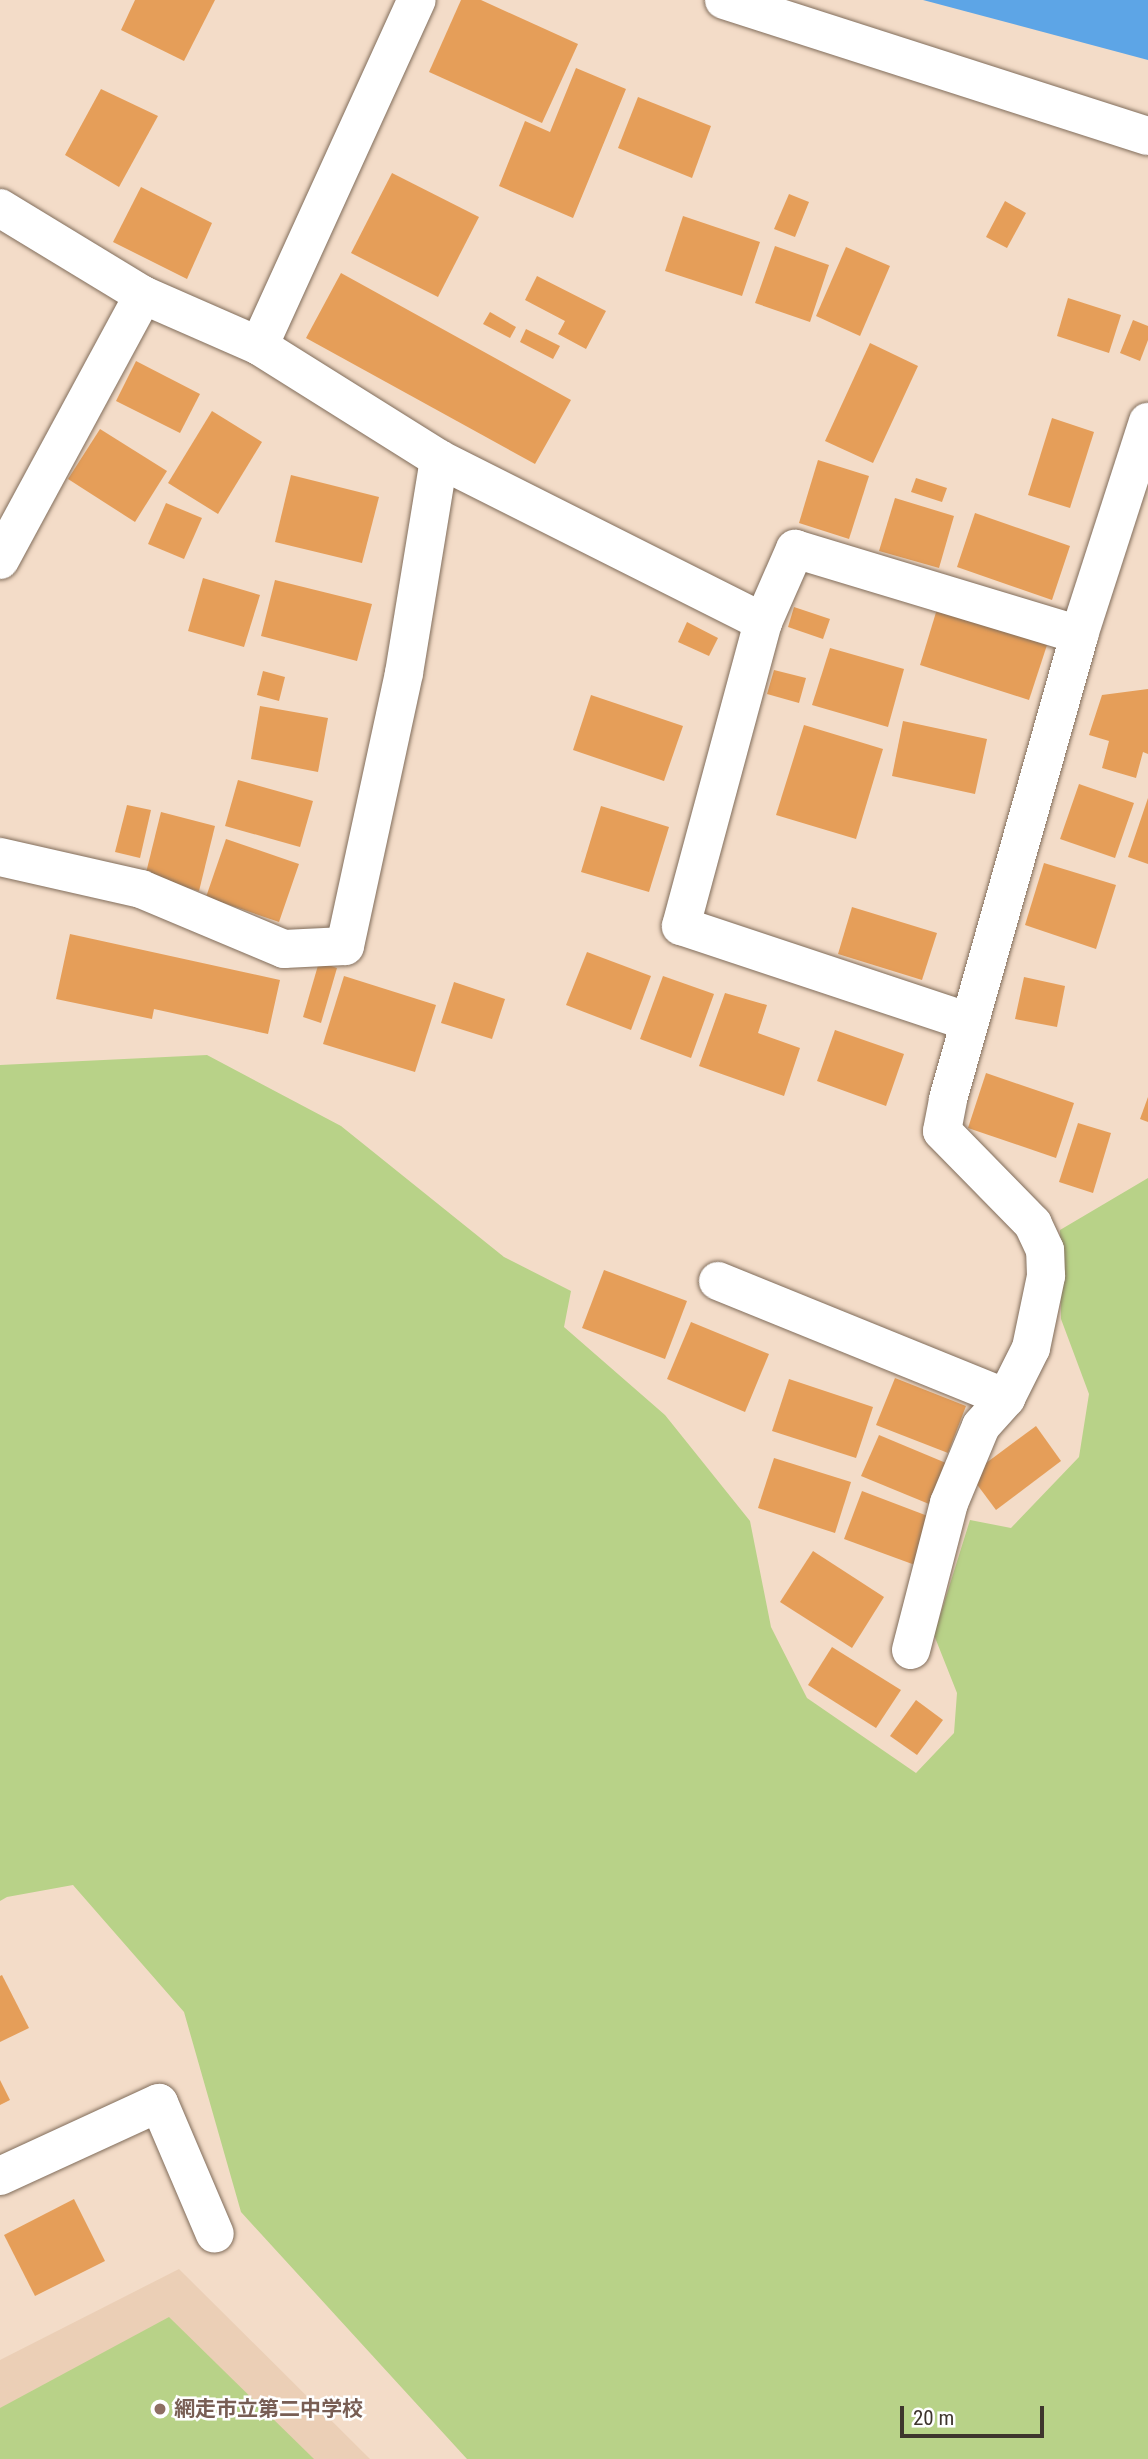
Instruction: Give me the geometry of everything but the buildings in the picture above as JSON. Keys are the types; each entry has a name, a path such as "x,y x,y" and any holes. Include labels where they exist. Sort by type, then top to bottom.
{"street":[{"path":"258,346 417,0"},
{"path":"724,0 1148,136"},
{"path":"0,208 143,295 258,346 439,460 763,622"},
{"path":"0,560 143,295"},
{"path":"911,1650 949,1503 981,1426 1006,1398 1034,1335 1046,1276 1045,1250 1033,1224 942,1131 1079,635 1148,422"},
{"path":"0,857 141,890 284,949 345,946 404,673 439,460"},
{"path":"970,1022 681,926 763,622 795,549 1079,635"},
{"path":"718,1280 1006,1398"},
{"path":"0,2176 159,2103 215,2234"}],"shaded area":[{"name":"網走市立第二中学校","path":"179,2269 370,2459 0,2459 0,2360"}],"green space":[{"path":"207,1055 341,1126 504,1257 571,1291 564,1327 665,1415 750,1521 771,1627 807,1698 916,1773 954,1733 957,1693 934,1635 970,1520 1011,1528 1079,1457 1089,1394 1061,1319 1060,1230 1148,1178 1148,2459 467,2459 241,2212 184,2012 73,1885 7,1897 0,1901 0,1065"},
{"name":"網走市立第二中学校","path":"169,2317 314,2459 0,2459 0,2408"}],"water":[{"path":"923,0 1148,0 1148,60"}],"place":[{"name":"網走市立第二中学校","path":"160,2409"}]}
